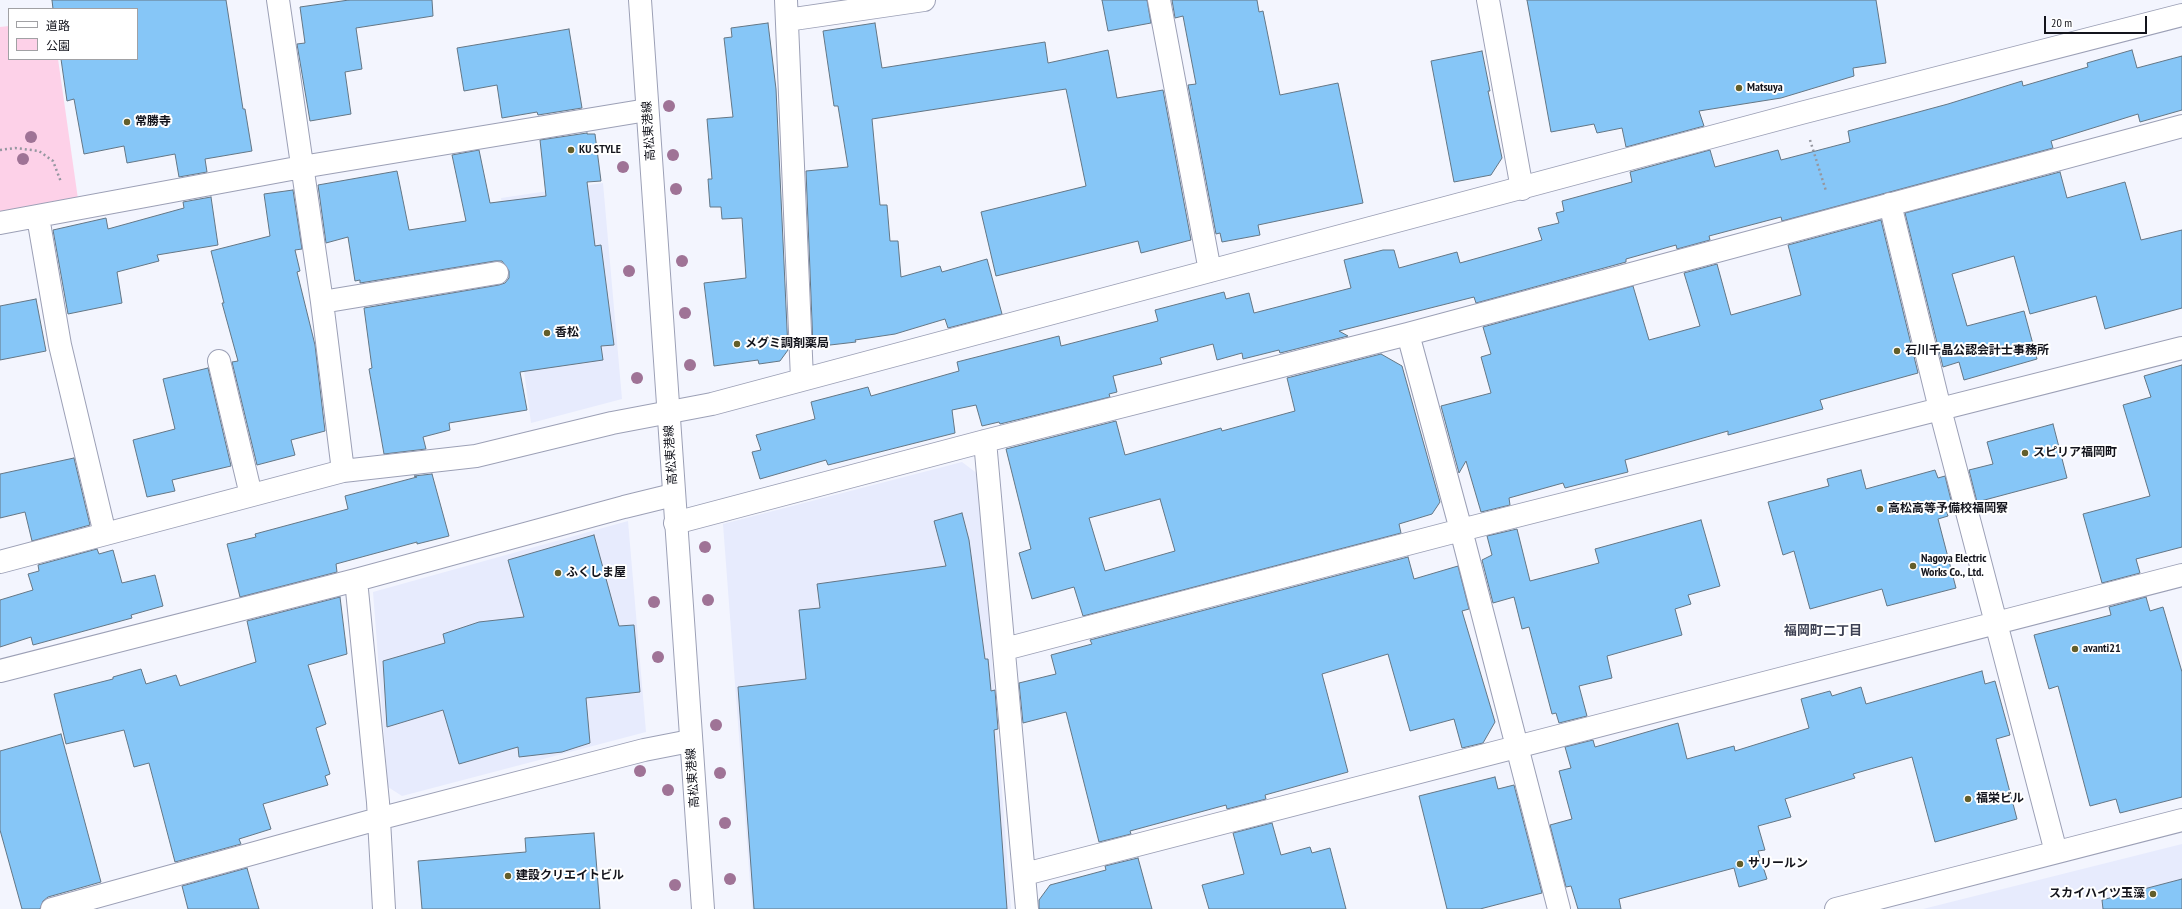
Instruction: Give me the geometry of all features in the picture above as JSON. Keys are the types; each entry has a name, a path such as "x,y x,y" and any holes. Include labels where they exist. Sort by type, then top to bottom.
{"street":[{"path":"278,0 322,302 343,471"},
{"name":"高松東港線","path":"640,0 690,741 703,909"},
{"path":"802,379 787,10 924,0"},
{"path":"1159,0 1210,271"},
{"path":"1488,0 1522,189"},
{"path":"2181,0 2182,6"},
{"path":"0,562 343,471 476,456 612,423 712,404 1522,189 1801,113 2182,15"},
{"path":"0,223 66,212 302,167 647,110"},
{"path":"675,523 985,441 1408,334 1834,218 2182,126"},
{"path":"1890,204 1940,409 2056,852"},
{"path":"38,217 60,345 105,534"},
{"path":"322,302 497,273"},
{"path":"1408,334 1461,530 1559,909"},
{"path":"1005,649 1461,530 2182,348"},
{"path":"219,361 251,495"},
{"path":"985,441 1005,649 1027,909"},
{"path":"0,671 356,580 673,495"},
{"path":"1025,874 2182,575"},
{"path":"356,580 378,802 384,909"},
{"path":"52,909 378,819 644,750 690,741"},
{"path":"1836,909 2182,820"}],"path":[{"path":"1801,113 1834,218"},
{"path":"0,150 15,148 40,151 53,161 61,180 66,212"}],"shaded area":[{"path":"603,183 622,399 531,423 501,198"},
{"path":"962,462 978,474 1011,909 752,909 723,524"},
{"path":"628,521 646,732 402,796 388,787 373,592"},
{"path":"2182,844 2182,909 1923,909"}],"green space":[{"path":"8,26 8,60 58,60 78,199 0,213 0,27"}],"building":[{"path":"52,0 226,0 243,109 245,109 252,151 205,159 207,172 179,177 175,154 127,163 124,146 84,154 74,99 67,101 61,60 138,60 138,8 53,8"},
{"path":"349,0 432,0 433,16 356,28 362,69 345,72 351,114 310,121 297,44 305,43 300,7"},
{"path":"1102,0 1147,0 1151,23 1108,31"},
{"path":"1172,0 1257,0 1259,12 1263,11 1280,95 1338,83 1363,203 1258,225 1260,235 1222,242 1220,233 1216,234 1188,85 1196,84 1183,16 1175,18"},
{"path":"1527,0 1876,0 1886,63 1853,68 1854,76 1781,98 1699,111 1704,126 1626,147 1622,128 1597,133 1594,124 1551,132"},
{"path":"768,23 776,89 788,350 780,361 759,364 758,360 714,366 704,283 746,278 742,218 722,219 721,207 710,207 708,179 712,179 707,119 733,117 724,38 732,37 731,28"},
{"path":"875,23 882,68 1045,42 1048,63 1108,50 1117,98 1163,90 1191,240 1141,253 1138,241 996,276 981,212 1086,186 1066,89 872,119 880,205 887,205 890,241 898,241 901,277 940,266 942,272 987,259 1002,314 948,328 945,319 895,334 855,340 856,342 813,347 806,171 848,167 838,106 834,106 823,31"},
{"path":"569,29 582,108 538,115 537,112 502,118 497,85 464,91 457,48"},
{"path":"2132,50 2137,68 2182,56 2182,110 2140,122 2138,114 2051,141 2053,148 1782,221 1781,217 1709,236 1710,240 1677,249 1676,245 1626,259 1626,262 1476,303 1474,297 1339,331 1348,336 1280,353 1279,350 1243,359 1242,353 1217,360 1213,344 1160,358 1162,364 1113,376 1117,392 1109,394 1110,397 1000,424 999,422 982,426 976,405 952,410 955,433 828,465 826,460 760,479 752,452 761,450 756,435 815,419 811,402 868,387 871,396 959,371 957,362 1059,336 1061,346 1158,321 1155,310 1224,292 1226,299 1249,293 1254,313 1351,288 1344,260 1383,250 1394,250 1399,268 1457,252 1460,263 1542,240 1538,228 1559,223 1556,213 1564,211 1562,201 1632,182 1630,172 1710,150 1715,167 1778,150 1781,160 1850,142 1848,131 1948,104 2022,81 2023,86 2088,67 2087,63"},
{"path":"1482,51 1490,91 1488,91 1502,158 1491,175 1454,182 1431,61"},
{"path":"587,133 595,134 601,181 587,182 595,246 601,245 614,345 601,346 603,360 520,372 527,410 449,423 450,430 423,437 426,449 384,454 369,369 372,368 364,308 499,285 505,283 509,278 509,271 502,261 495,261 360,283 360,280 355,281 348,237 326,243 318,185 397,171 409,230 466,221 452,155 479,150 490,203 546,196 540,140"},
{"path":"2060,172 2067,198 2125,182 2141,240 2182,230 2182,308 2105,329 2096,296 2030,314 2014,256 1952,274 1967,326 2024,311 2037,359 1964,380 1959,362 1943,367 1905,213"},
{"path":"293,190 302,249 295,250 300,271 297,272 315,345 325,431 291,440 295,455 257,465 232,362 238,361 222,303 224,303 211,251 270,236 264,194"},
{"path":"211,197 218,245 157,255 159,261 117,272 122,303 68,314 53,230 106,218 108,229 184,208 183,202"},
{"path":"1881,220 1918,373 1820,400 1823,409 1728,435 1728,431 1625,460 1628,472 1565,488 1563,483 1509,498 1510,505 1481,512 1466,461 1459,473 1441,406 1491,393 1481,357 1491,354 1483,327 1633,286 1649,340 1700,326 1684,273 1717,264 1731,315 1801,295 1788,245"},
{"path":"36,299 46,351 0,360 0,306"},
{"path":"1381,354 1402,366 1440,502 1432,514 1399,524 1401,533 1083,616 1074,587 1032,599 1019,553 1031,549 1006,449 1116,421 1125,455 1221,428 1222,431 1295,411 1287,378","holes":["1160,499 1175,551 1105,571 1089,518"]},
{"path":"2182,365 2182,547 2136,559 2140,573 2102,583 2083,514 2150,496 2123,405 2151,397 2144,376"},
{"path":"208,368 231,466 172,480 175,491 147,497 133,440 175,429 163,379"},
{"name":"スピリア福岡町","path":"2053,424 2067,478 1977,502 1969,470 1993,464 1987,442"},
{"path":"74,458 90,525 32,541 25,512 0,518 0,474"},
{"path":"1861,470 1866,489 1935,470 1938,478 1945,476 1953,508 1946,510 1948,516 1938,519 1956,588 1887,606 1882,589 1810,609 1794,551 1783,555 1768,502 1829,486 1827,479"},
{"path":"432,474 449,536 417,544 417,542 336,564 337,572 240,597 227,544 256,537 255,534 348,509 345,496 417,477 414,476"},
{"path":"962,513 969,540 985,659 988,659 991,691 995,690 998,729 994,730 1007,909 754,909 738,687 806,679 799,610 820,608 817,584 946,566 934,521"},
{"path":"1701,520 1720,586 1688,595 1691,604 1675,609 1682,635 1607,656 1612,678 1579,686 1587,716 1559,723 1556,713 1552,714 1529,627 1522,629 1514,597 1493,603 1482,560 1492,555 1487,536 1517,529 1530,581 1599,563 1595,549"},
{"path":"594,535 619,626 634,625 640,692 586,698 590,743 562,752 519,757 518,747 459,764 443,710 387,727 383,661 445,643 443,634 479,622 524,617 508,560"},
{"path":"97,549 99,554 113,550 122,583 155,575 163,606 131,615 132,618 33,645 31,637 0,647 0,600 33,590 28,574 39,571 38,565"},
{"path":"1408,557 1414,579 1458,566 1469,609 1462,611 1495,722 1483,743 1462,748 1454,719 1410,731 1388,654 1322,674 1348,772 1265,795 1266,799 1227,809 1226,805 1130,831 1131,834 1099,842 1066,712 1023,723 1019,683 1056,674 1051,655 1092,644 1090,640"},
{"path":"340,597 347,654 308,665 326,724 316,728 330,774 325,776 328,785 263,804 271,829 239,839 241,844 175,862 149,763 134,767 124,730 66,744 54,694 113,679 113,677 141,669 146,684 176,675 180,686 256,662 247,621"},
{"path":"2146,597 2150,611 2163,607 2182,672 2182,797 2120,813 2116,799 2090,806 2058,686 2049,689 2034,635 2111,615 2109,607"},
{"path":"1982,671 1985,684 1995,681 2010,735 1996,739 2017,819 1935,842 1912,757 1853,774 1855,778 1785,799 1791,817 1758,826 1765,850 1758,851 1767,879 1739,887 1734,868 1619,899 1621,909 1578,909 1571,886 1566,887 1550,825 1572,819 1559,771 1571,768 1565,747 1593,740 1595,747 1678,723 1687,759 1734,746 1735,751 1809,728 1801,699 1830,691 1832,696 1861,687 1866,704"},
{"path":"61,734 101,882 48,897 43,901 40,909 22,909 0,830 0,751"},
{"path":"1495,777 1498,789 1514,785 1542,893 1480,909 1447,909 1419,796"},
{"path":"1272,823 1281,855 1310,847 1312,853 1330,848 1346,909 1209,909 1202,885 1244,874 1233,833"},
{"name":"建設クリエイトビル","path":"594,833 600,909 422,909 418,861 526,852 525,838"},
{"path":"1138,858 1152,909 1039,909 1039,900 1050,885 1106,870 1105,866"},
{"path":"247,868 259,909 188,909 182,886"},
{"name":"スカイハイツ玉藻","path":"2182,879 2182,909 2103,909 2102,900"}],"place":[{"name":"Matsuya","path":"1739,88"},
{"name":"常勝寺","path":"127,122"},
{"name":"KU STYLE","path":"571,150"},
{"name":"香松","path":"547,333"},
{"name":"メグミ調剤薬局","path":"737,344"},
{"name":"石川千晶公認会計士事務所","path":"1897,351"},
{"name":"スピリア福岡町","path":"2025,453"},
{"name":"高松高等予備校福岡寮","path":"1880,509"},
{"name":"Nagoya Electric Works Co., Ltd.","path":"1913,566"},
{"name":"ふくしま屋","path":"558,573"},
{"name":"avanti21","path":"2075,649"},
{"name":"福栄ビル","path":"1968,799"},
{"name":"サリールン","path":"1740,864"},
{"name":"建設クリエイトビル","path":"508,876"},
{"name":"スカイハイツ玉藻","path":"2153,894"}],"district":[{"name":"福岡町二丁目","path":"1823,631"}]}
